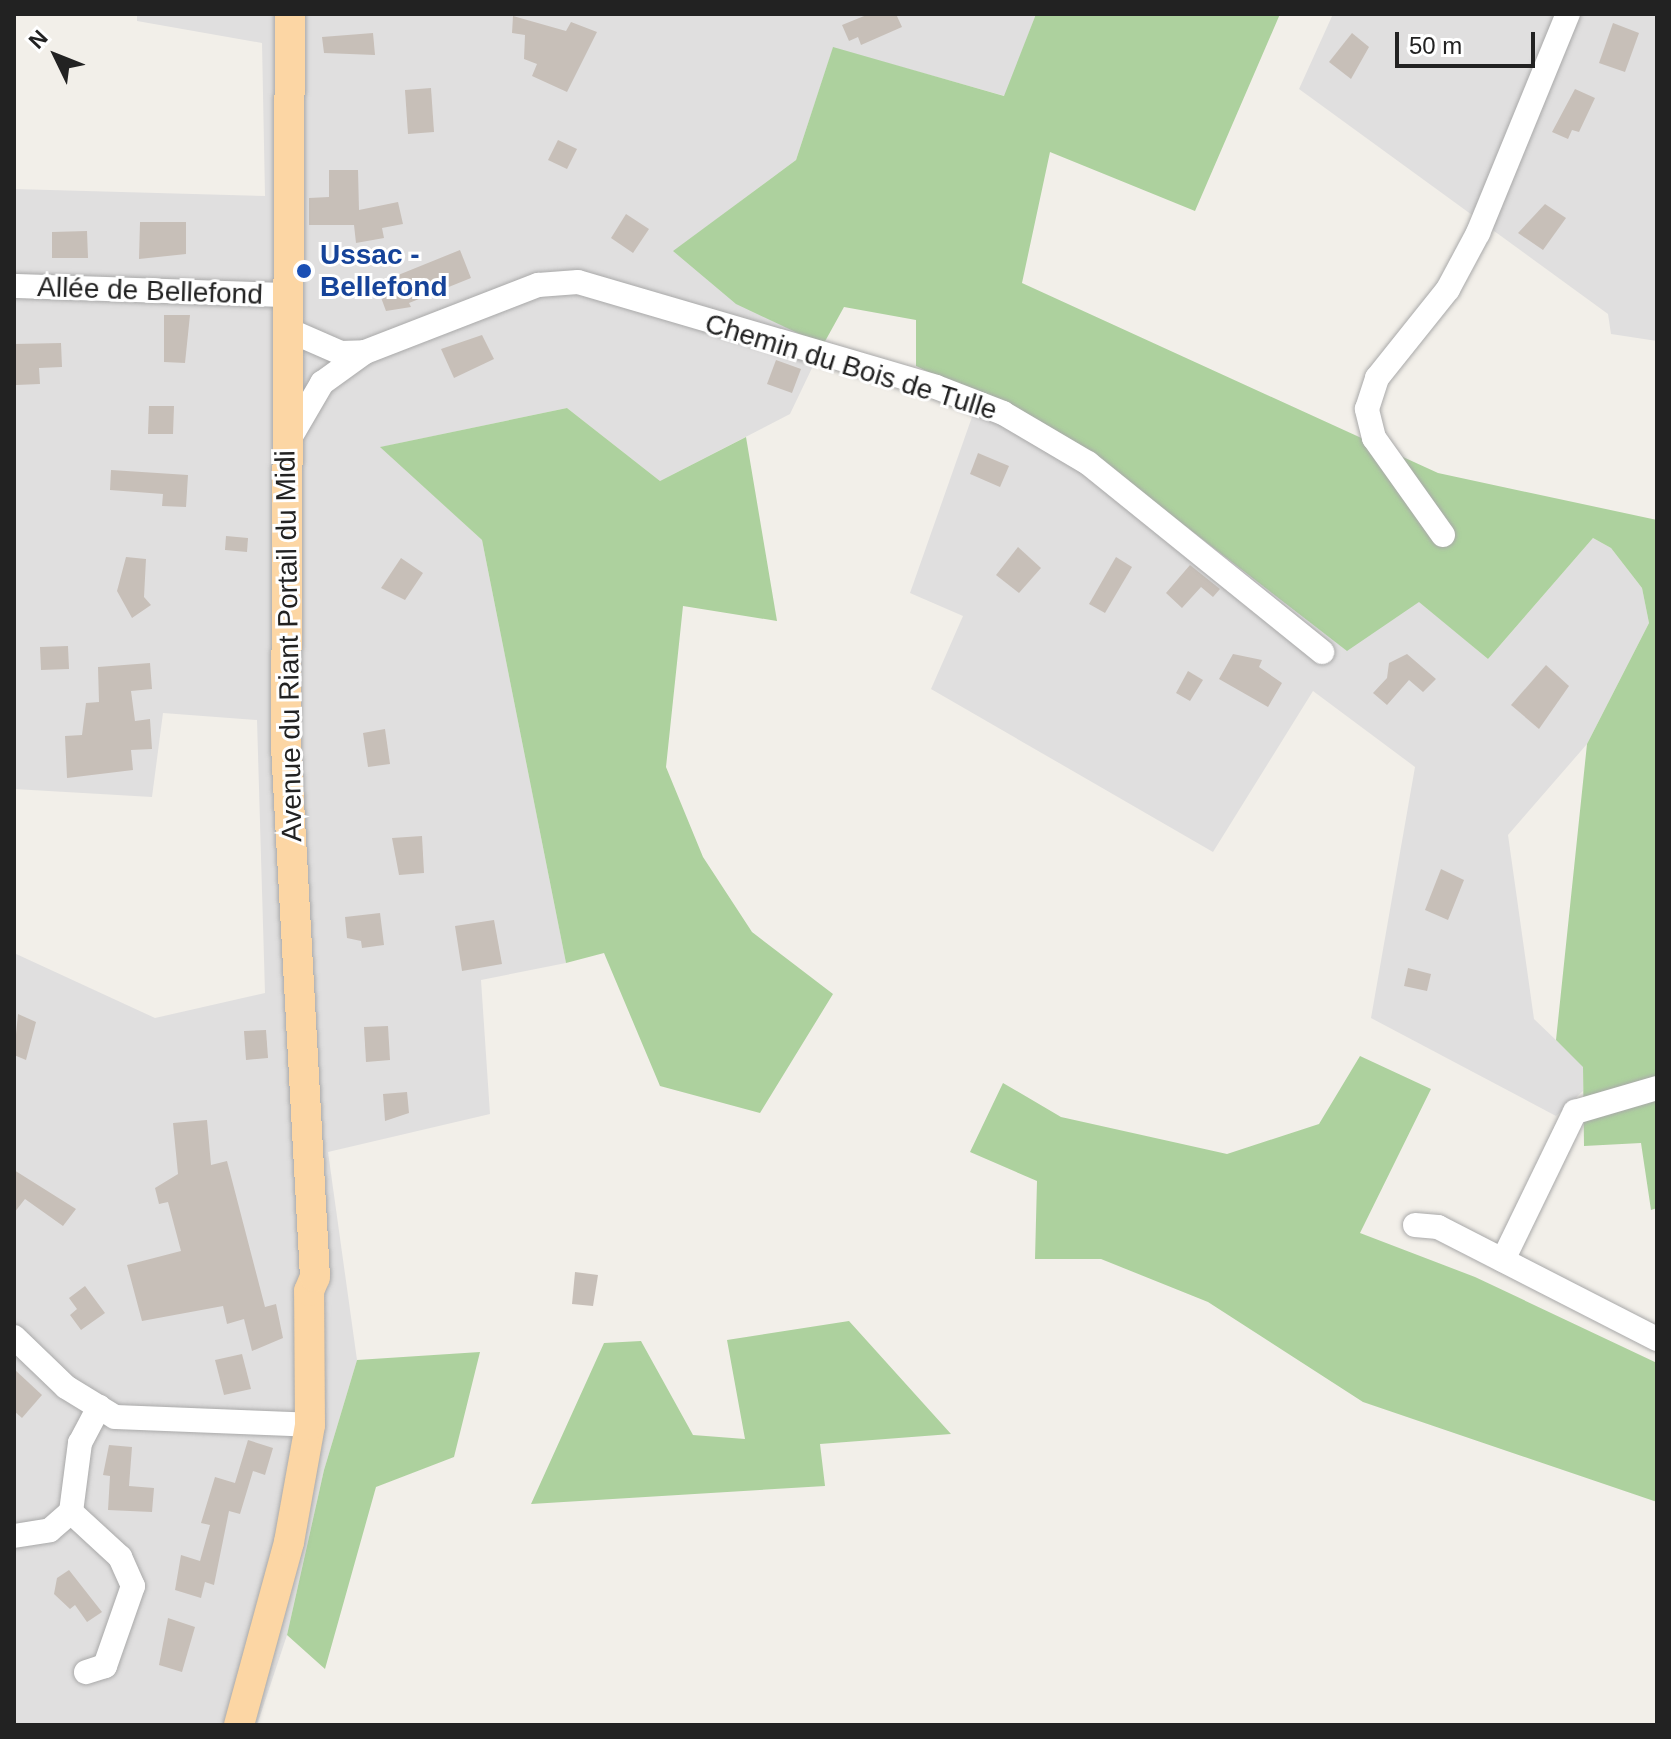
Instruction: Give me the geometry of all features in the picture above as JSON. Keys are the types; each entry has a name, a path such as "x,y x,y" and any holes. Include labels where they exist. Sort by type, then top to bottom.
{"main road":[{"name":"Avenue du Riant Portail du Midi","path":"239,1725 289,1542 310,1425 309,1291 315,1277 286,746 290,14"}],"street":[{"path":"1443,535 1374,438 1367,409 1377,378 1448,289 1478,233 1568,14"},
{"name":"Chemin du Bois de Tulle","path":"286,448 310,397 365,352 538,285 578,282 936,387 1003,413 1088,463 1322,652"},
{"name":"Allée de Bellefond","path":"14,286 287,295"},
{"name":"Chemin du Bois de Tulle","path":"286,329 341,353 365,352"},
{"path":"1503,1260 1575,1112 1657,1088"},
{"path":"1415,1225 1438,1227 1657,1339"},
{"path":"14,1337 66,1387 115,1417 155,1422 310,1425"},
{"path":"14,1536 50,1530 71,1512 80,1443 99,1407"},
{"path":"71,1512 120,1557 133,1586 105,1666 86,1672"}],"shaded area":[{"path":"137,14 1036,14 1005,96 833,48 796,160 674,251 823,345 790,414 660,481 567,408 381,447 482,540 566,963 481,980 490,1114 328,1152 357,1360 324,1470 287,1635 257,1725 14,1725 14,953 155,1018 265,993 257,720 163,713 152,797 14,789 14,189 265,196 262,43 137,21"},
{"path":"1333,14 1657,14 1657,341 1611,334 1608,314 1299,89"},
{"path":"979,397 1419,601 1488,659 1593,538 1611,548 1642,588 1649,623 1587,744 1508,835 1534,1019 1583,1066 1583,1091 1556,1116 1371,1018 1415,767 1313,691 1213,852 931,689 963,616 910,593"}],"green space":[{"path":"1036,14 1280,14 1195,211 1050,152 1022,283 1438,473 1657,520 1657,1208 1651,1210 1641,1143 1584,1146 1583,1067 1556,1040 1587,744 1649,623 1642,588 1611,548 1593,538 1488,659 1419,602 1347,651 1082,446 916,366 916,320 844,307 823,345 736,304 673,251 796,160 833,47 1004,96"},
{"path":"567,408 660,481 746,437 777,621 683,606 666,767 703,857 752,932 833,994 760,1113 660,1086 604,953 566,963 482,540 380,447"},
{"path":"1360,1056 1431,1089 1360,1233 1475,1277 1657,1363 1657,1502 1363,1402 1208,1302 1101,1259 1035,1259 1037,1181 970,1152 1003,1083 1061,1117 1227,1154 1319,1124"},
{"path":"849,1321 951,1434 820,1444 825,1486 531,1504 604,1343 641,1341 693,1435 745,1439 727,1340"},
{"path":"480,1352 454,1457 376,1487 325,1669 287,1635 324,1470 357,1360"}],"building":[{"path":"869,14 896,14 902,27 861,45 858,37 849,41 842,25"},
{"path":"513,16 566,31 571,22 597,32 567,92 532,76 537,64 524,59 525,35 512,33"},
{"path":"1613,23 1639,33 1625,72 1599,63"},
{"path":"373,33 375,55 324,53 322,37"},
{"path":"1352,33 1369,47 1351,79 1329,62"},
{"path":"431,88 434,132 408,134 405,90"},
{"path":"1575,89 1595,98 1579,132 1572,130 1568,139 1552,132"},
{"path":"558,140 577,149 567,169 548,160"},
{"path":"329,170 358,170 359,210 398,202 403,224 382,228 384,238 356,243 354,225 309,225 309,198 329,197"},
{"path":"1545,204 1566,218 1543,250 1518,233"},
{"path":"626,214 649,229 633,253 611,238"},
{"path":"140,222 186,222 186,254 139,259"},
{"path":"87,231 88,258 52,258 52,232"},
{"path":"460,250 471,278 409,303 411,307 386,311 376,284"},
{"path":"164,315 190,315 185,363 164,362"},
{"path":"482,335 494,359 454,378 441,349"},
{"path":"61,343 62,367 39,368 40,384 16,385 14,344"},
{"path":"776,360 801,369 792,393 767,384"},
{"path":"149,406 174,406 173,434 148,434"},
{"path":"978,453 1009,466 1000,487 970,474"},
{"path":"111,470 188,475 186,507 162,506 163,494 110,490"},
{"path":"226,536 248,538 247,552 225,550"},
{"path":"1018,547 1041,568 1019,593 996,575"},
{"path":"126,557 146,559 144,597 151,605 132,618 117,591"},
{"path":"1116,557 1132,567 1105,613 1089,604"},
{"path":"401,558 423,573 405,600 381,588"},
{"path":"1190,565 1220,589 1213,597 1201,587 1182,608 1166,593"},
{"path":"68,646 69,669 41,670 40,647"},
{"path":"1233,654 1262,660 1259,667 1282,683 1268,707 1219,679"},
{"path":"1407,654 1436,679 1423,692 1409,680 1387,705 1373,693 1387,678 1389,663"},
{"path":"150,663 152,689 131,691 135,721 150,719 152,749 131,750 133,770 67,778 65,736 82,735 86,703 99,702 98,667"},
{"path":"1546,665 1569,686 1539,729 1511,705"},
{"path":"1188,671 1203,680 1190,701 1176,693"},
{"path":"385,729 390,764 368,767 363,733"},
{"path":"422,836 424,873 399,875 392,838"},
{"path":"1441,869 1464,880 1448,920 1425,910"},
{"path":"380,913 384,945 362,948 361,941 347,938 345,917"},
{"path":"494,920 502,964 462,971 455,926"},
{"path":"1408,968 1431,974 1427,991 1404,986"},
{"path":"18,1014 36,1022 26,1060 14,1055"},
{"path":"388,1026 390,1060 366,1062 364,1027"},
{"path":"266,1030 268,1058 246,1060 244,1031"},
{"path":"407,1092 409,1113 385,1121 383,1094"},
{"path":"207,1120 211,1165 227,1161 265,1307 276,1304 283,1338 252,1351 244,1319 227,1324 223,1306 142,1321 127,1265 181,1251 168,1202 159,1204 155,1188 178,1174 173,1123"},
{"path":"14,1170 76,1209 63,1226 25,1199 14,1213"},
{"path":"575,1272 598,1275 593,1306 572,1304"},
{"path":"85,1286 105,1313 81,1330 70,1315 77,1309 69,1298"},
{"path":"242,1354 251,1389 224,1395 215,1360"},
{"path":"14,1369 42,1395 22,1418 14,1411"},
{"path":"248,1440 273,1448 265,1475 253,1471 240,1514 229,1511 214,1585 205,1582 201,1598 175,1590 181,1555 200,1561 210,1525 201,1523 215,1477 235,1483"},
{"path":"109,1445 132,1447 129,1486 154,1488 152,1512 108,1510 110,1476 103,1475"},
{"path":"69,1570 102,1612 87,1622 75,1605 70,1609 54,1594 57,1578"},
{"path":"168,1618 195,1627 182,1672 159,1665"}],"place":[{"name":"Ussac - Bellefond","path":"304,271"}]}
